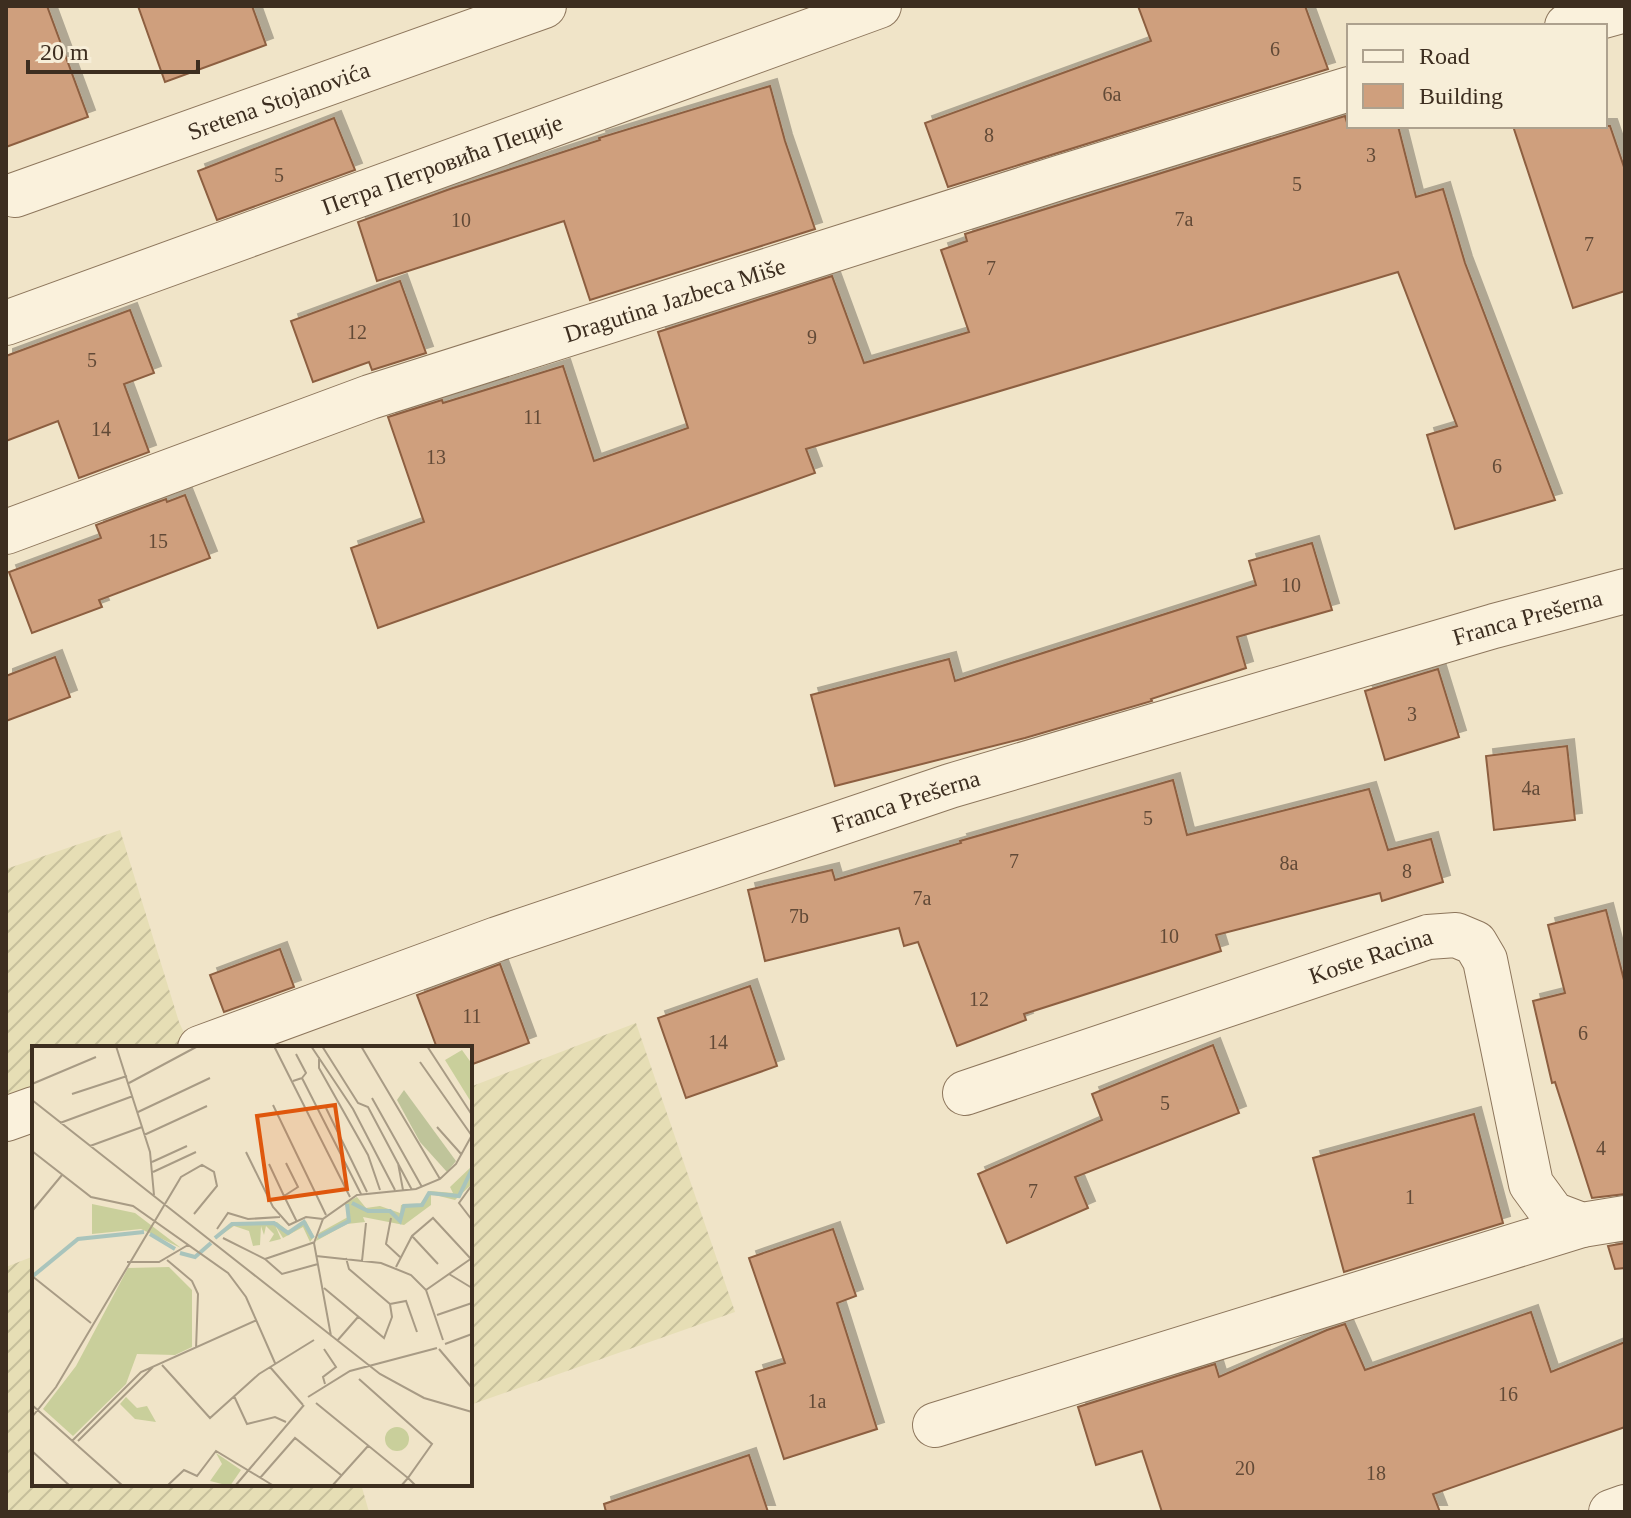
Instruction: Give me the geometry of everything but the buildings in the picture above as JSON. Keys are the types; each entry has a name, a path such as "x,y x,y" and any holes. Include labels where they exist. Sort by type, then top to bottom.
{"street":[{"name":"Sretena Stojanovića","path":"15,195 544,6"},
{"name":"Петра Петровића Пеције","path":"6,323 879,6"},
{"path":"1574,24 1625,10"},
{"name":"Dragutina Jazbeca Miše","path":"6,532 370,397 1347,90"},
{"name":"Franca Prešerna","path":"205,1046 497,939 950,786 1494,626 1625,591"},
{"name":"Koste Racina","path":"965,1093 1428,937 1456,935 1475,943 1485,960 1531,1184 1553,1214 1582,1225"},
{"path":"6,1119 32,1110"},
{"path":"935,1425 1582,1225 1625,1218"},
{"path":"1611,1512 1625,1507"}],"shaded area":[{"path":"120,830 179,1022 190,1046 32,1046 32,1120 6,1129 6,869"},
{"path":"636,1023 735,1312 472,1404 472,1086"},
{"path":"32,1257 32,1486 362,1486 369,1512 6,1512 6,1267"}]}
